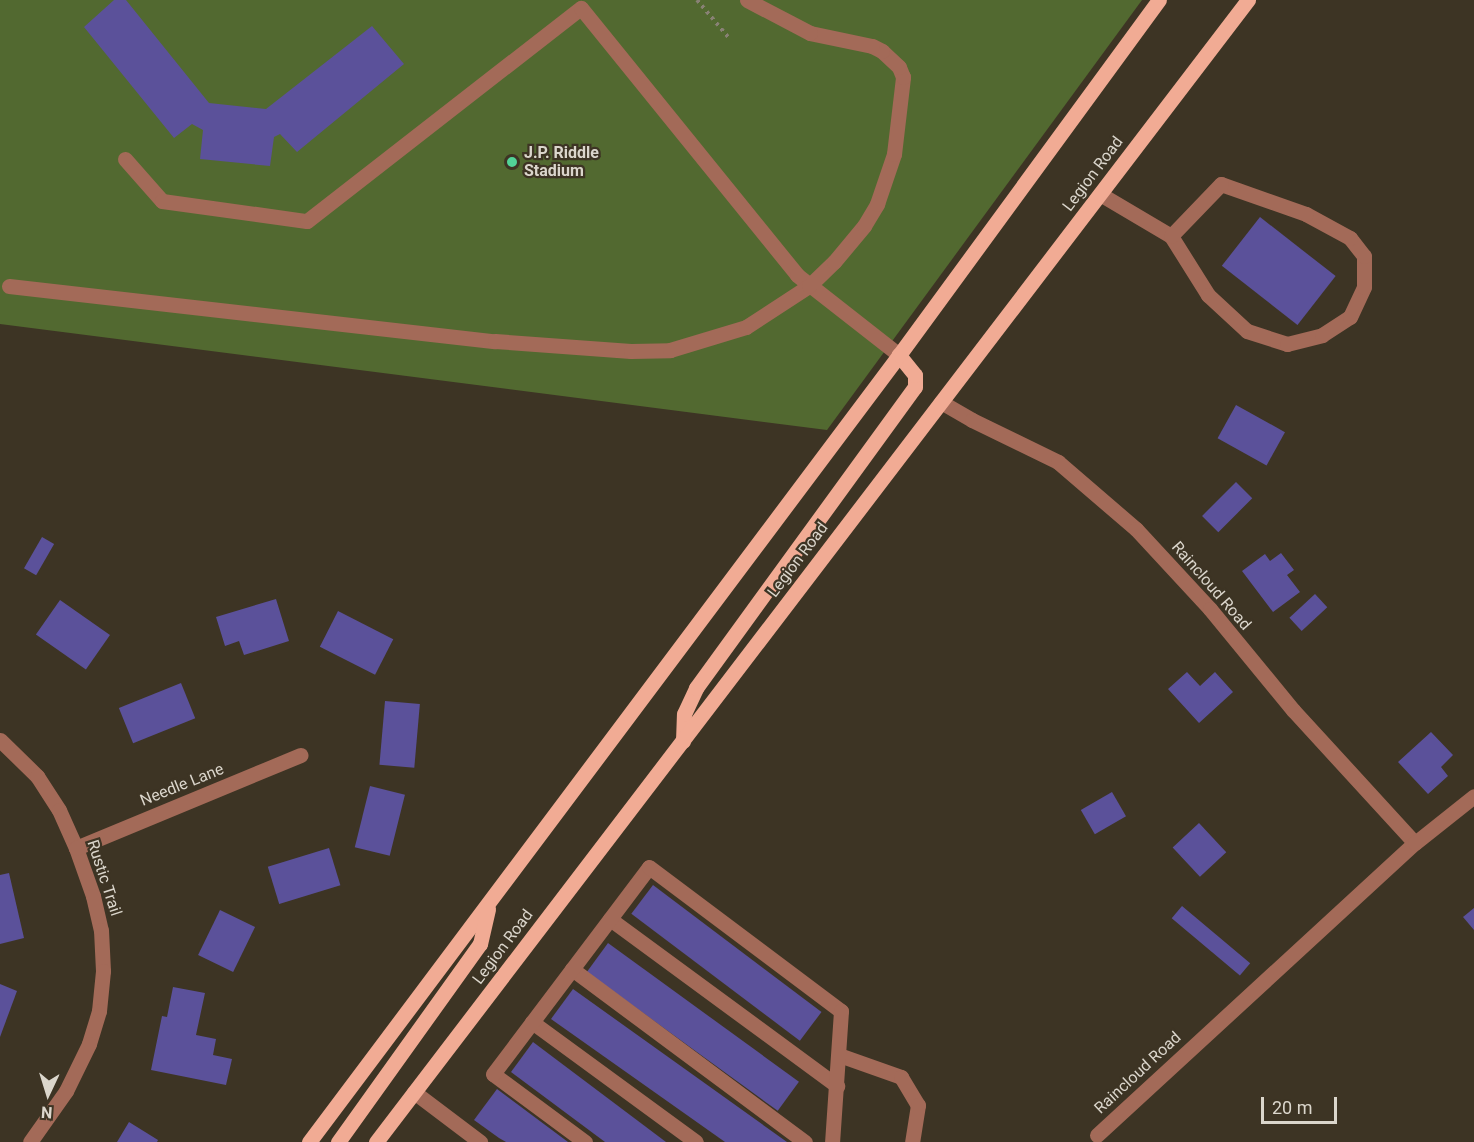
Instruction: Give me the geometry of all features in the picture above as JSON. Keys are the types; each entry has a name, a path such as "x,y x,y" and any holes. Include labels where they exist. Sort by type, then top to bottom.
{"main road":[{"path":"309,1142 899,355 1159,0"},
{"name":"Legion Road","path":"376,1142 1248,0"},
{"path":"683,741 684,714 696,688 915,387 915,375 899,355"},
{"path":"338,1142 480,944 489,903"}],"street":[{"path":"9,286 495,341 631,351 670,350 706,341 746,327 809,286 851,243 877,204 894,154 903,77 899,67 882,51 872,46 810,33 747,0"},
{"path":"125,159 162,201 307,221 581,8 790,266 809,286 899,355"},
{"path":"1100,194 1171,236 1208,295 1247,332 1287,344 1322,335 1350,317 1364,287 1364,256 1350,238 1306,214 1221,184 1171,236"},
{"name":"Raincloud Road","path":"941,402 972,420 1058,462 1136,529 1210,609 1293,710 1415,843"},
{"name":"Rustic Trail","path":"0,740 37,776 59,810 76,848 93,896 101,930 104,970 99,1011 89,1044 66,1091 30,1142"},
{"name":"Needle Lane","path":"76,848 301,755"},
{"name":"Raincloud Road","path":"1097,1135 1415,843 1474,796"},
{"path":"585,1142 493,1074 649,867 841,1011 832,1142"},
{"path":"610,919 837,1086"},
{"path":"572,969 805,1142"},
{"path":"532,1022 696,1142"},
{"path":"838,1055 901,1077 918,1105 912,1142"},
{"path":"414,1092 480,1142"}],"path":[{"path":"696,0 729,38"}],"green space":[{"name":"J.P. Riddle Stadium","path":"0,0 1142,0 827,430 0,324"}],"building":[{"path":"114,0 126,0 209,103 266,109 372,26 404,64 297,152 280,134 274,137 270,166 200,159 203,130 192,124 174,138 84,27"},
{"path":"1260,217 1336,276 1297,325 1222,266"},
{"path":"1236,405 1285,432 1267,465 1218,438"},
{"path":"1236,482 1252,498 1218,532 1202,516"},
{"path":"42,537 54,544 36,575 24,568"},
{"path":"1281,553 1294,570 1287,575 1300,592 1273,612 1242,571 1265,554 1270,561"},
{"path":"1315,594 1327,607 1302,631 1289,618"},
{"path":"276,599 289,641 244,655 239,641 225,646 216,617"},
{"path":"60,600 110,635 86,669 36,634"},
{"path":"338,611 393,639 375,675 320,647"},
{"path":"1187,672 1200,686 1215,672 1233,692 1199,723 1168,689"},
{"path":"181,683 195,718 133,743 119,708"},
{"path":"385,701 420,704 414,768 379,765"},
{"path":"1431,732 1453,755 1441,767 1448,776 1428,794 1398,762"},
{"path":"370,786 405,795 390,856 355,847"},
{"path":"1112,792 1126,816 1095,834 1081,810"},
{"path":"1199,823 1226,852 1200,877 1173,848"},
{"path":"329,848 340,885 279,904 268,867"},
{"path":"9,873 24,938 0,944 0,875"},
{"path":"653,885 822,1012 800,1041 631,914"},
{"path":"1182,906 1250,963 1240,975 1172,918"},
{"path":"1474,908 1474,930 1463,917"},
{"path":"220,910 255,927 233,972 198,955"},
{"path":"608,943 799,1082 778,1111 587,972"},
{"path":"0,984 17,991 0,1037"},
{"path":"173,987 205,993 196,1035 216,1039 213,1055 232,1059 226,1085 151,1070 162,1016 167,1017"},
{"path":"573,989 787,1142 725,1142 551,1019"},
{"path":"533,1042 666,1142 605,1142 511,1072"},
{"path":"497,1089 568,1142 506,1142 474,1120"},
{"path":"129,1122 158,1140 157,1142 117,1142"}],"place":[{"name":"J.P. Riddle Stadium","path":"512,162"}]}
